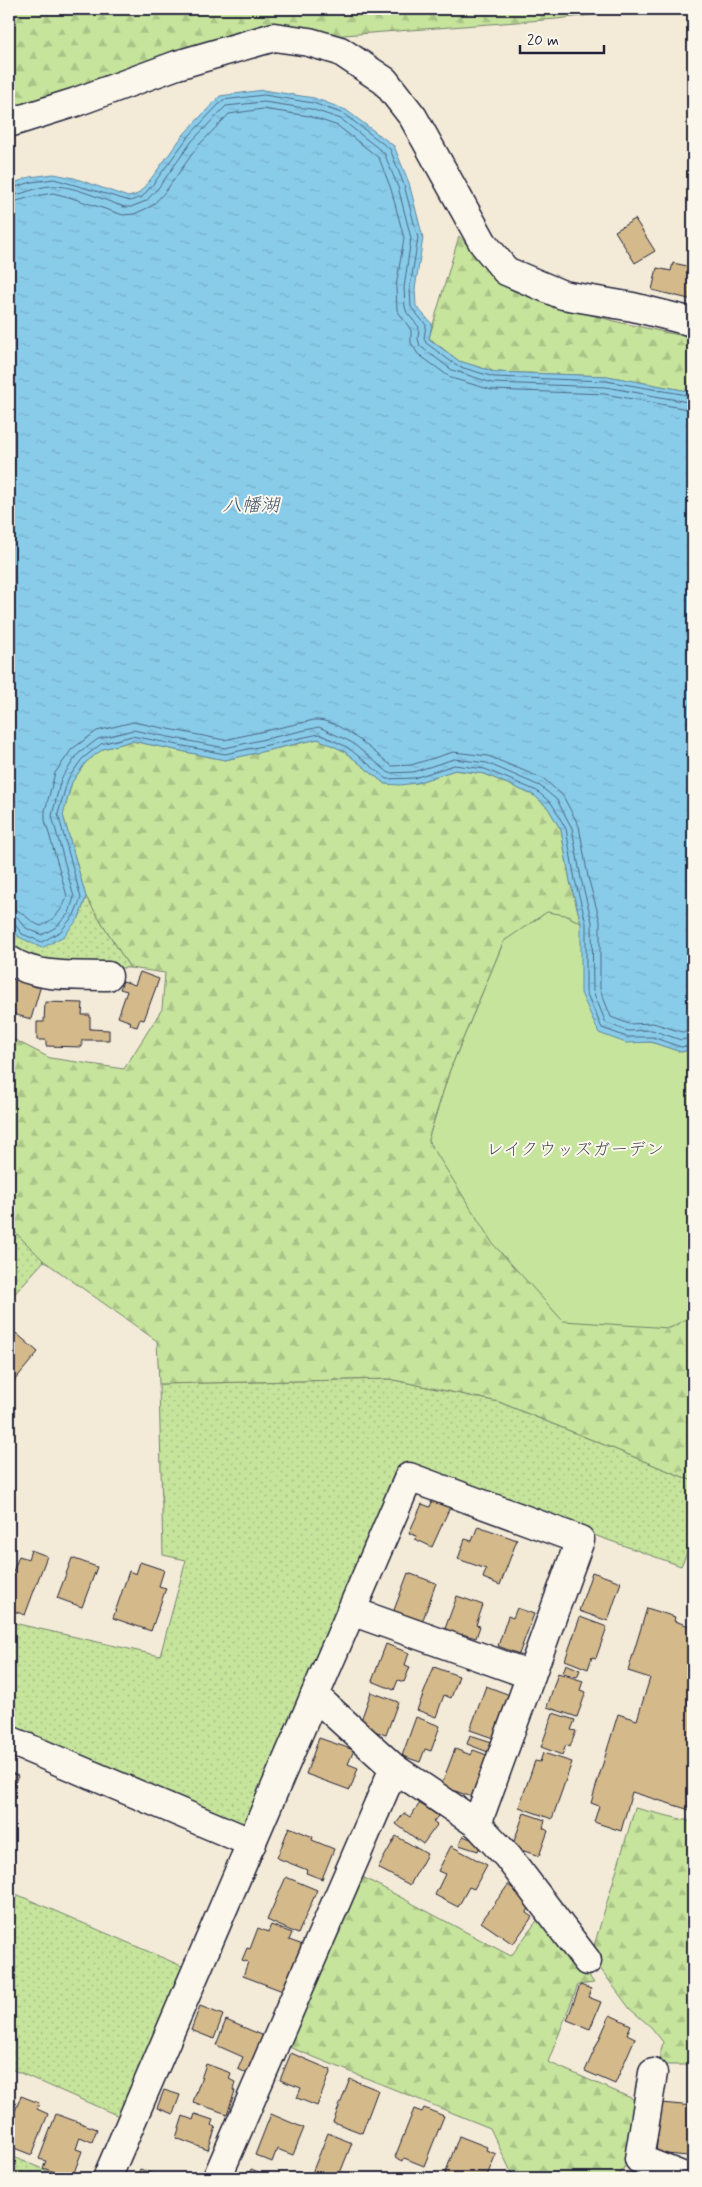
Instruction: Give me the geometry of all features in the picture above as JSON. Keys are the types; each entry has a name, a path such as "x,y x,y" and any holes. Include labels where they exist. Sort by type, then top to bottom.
{"street":[{"path":"9,123 76,102 176,65 274,37 309,42 340,51 384,81 413,117 483,243 506,270 563,295 633,307 693,322"},
{"path":"9,960 18,966 45,974 108,976"},
{"path":"107,2178 409,1477 580,1540 478,1824"},
{"path":"351,1612 531,1675"},
{"path":"314,1696 394,1768 478,1824 508,1857 587,1961"},
{"path":"9,1740 252,1843"},
{"path":"217,2178 394,1768"},
{"path":"653,2073 639,2159 687,2178"}],"green space":[{"path":"9,9 645,9 556,19 331,36 9,114"},
{"path":"459,236 499,281 553,305 622,323 693,338 693,392 607,376 495,372 459,361 429,338"},
{"path":"318,739 344,751 385,784 416,783 455,770 485,774 535,796 548,808 561,830 570,881 581,923 565,915 504,941 450,1070 428,1140 670,1328 693,1315 693,1481 499,1402 389,1379 159,1384 157,1341 44,1261 9,1226 9,1037 50,1058 124,1069 162,1009 165,973 130,968 86,897 63,815 72,782 86,762 103,749 132,741 225,760"},
{"path":"86,897 130,968 55,966 9,950 9,924 19,937 79,918"},
{"name":"レイクウッズガーデン","path":"547,912 565,915 581,923 626,1042 651,1042 681,1052 693,1049 693,1315 670,1328 563,1321 493,1244 428,1140 450,1070 504,941"},
{"path":"9,1226 44,1261 9,1300"},
{"path":"389,1379 499,1402 693,1481 693,1539 681,1566 400,1466 248,1821 239,1824 9,1726 9,1622 160,1656 186,1560 163,1555 159,1384"},
{"path":"635,1808 693,1822 693,2065 658,2065 663,2042 651,2027 630,2009 591,1956"},
{"path":"357,1874 511,1956 544,1911 594,1983 578,1985 548,2062 640,2102 632,2156 617,2178 514,2178 490,2128 284,2045"},
{"path":"9,1891 184,1967 121,2117 9,2068"},
{"path":"9,2155 64,2178 9,2178"}],"water":[{"name":"八幡湖","path":"263,90 314,98 346,110 394,146 409,183 423,238 415,289 416,306 432,324 429,339 459,361 495,372 607,376 693,392 693,1049 681,1052 651,1042 626,1043 599,1033 581,993 581,923 570,881 561,830 548,808 535,796 485,774 455,770 416,783 385,784 344,751 318,739 225,760 132,741 103,749 86,762 72,782 63,815 86,897 79,918 64,936 42,948 19,937 9,924 9,185 30,177 54,174 74,178 128,197 138,194 184,134 220,96"}],"building":[{"path":"635,219 655,251 635,263 615,231"},
{"path":"673,263 692,267 693,300 652,290 657,268 671,271"},
{"path":"140,972 159,979 144,1020 140,1019 137,1027 130,1025 131,1022 118,1017 127,991 120,989 123,981 135,985"},
{"path":"9,976 41,985 31,1019 9,1013"},
{"path":"45,1002 83,1003 82,1015 90,1015 90,1029 109,1030 109,1040 82,1040 82,1047 46,1046 46,1040 37,1040 37,1022 44,1022"},
{"path":"16,1333 38,1352 9,1387 9,1342"},
{"path":"433,1499 450,1507 432,1547 415,1539 416,1536 409,1533 422,1504 430,1507"},
{"path":"478,1526 517,1540 500,1585 483,1578 486,1569 458,1559 465,1539 472,1541"},
{"path":"31,1550 47,1556 25,1615 11,1610 15,1600 9,1598 9,1582 19,1556 28,1559"},
{"path":"72,1558 97,1567 82,1607 57,1598"},
{"path":"140,1562 164,1570 159,1586 166,1588 151,1631 113,1618 129,1571 136,1574"},
{"path":"592,1572 621,1582 608,1621 579,1611"},
{"path":"408,1573 436,1583 420,1628 391,1618"},
{"path":"457,1596 483,1605 476,1625 480,1626 476,1638 462,1634 461,1640 443,1634"},
{"path":"517,1608 534,1614 519,1654 498,1646 508,1616 513,1618"},
{"path":"647,1608 675,1617 674,1621 693,1627 693,1811 632,1792 621,1831 594,1822 599,1806 591,1803 618,1714 637,1720 650,1678 628,1671"},
{"path":"580,1617 607,1627 596,1658 592,1657 588,1669 565,1660"},
{"path":"386,1644 409,1653 405,1665 410,1667 404,1682 398,1680 394,1690 372,1681"},
{"path":"566,1664 580,1670 577,1677 563,1673"},
{"path":"434,1667 459,1676 451,1698 444,1695 436,1717 417,1710"},
{"path":"558,1673 583,1681 580,1690 586,1692 577,1717 547,1707"},
{"path":"486,1686 510,1695 493,1738 470,1730"},
{"path":"371,1692 398,1702 386,1735 359,1726"},
{"path":"553,1713 575,1720 571,1730 576,1731 570,1747 566,1745 562,1755 541,1747"},
{"path":"416,1717 440,1726 431,1751 425,1749 420,1762 402,1756"},
{"path":"470,1735 492,1742 488,1752 467,1744"},
{"path":"319,1738 354,1750 348,1764 358,1768 350,1790 306,1774"},
{"path":"455,1749 471,1755 473,1750 487,1755 472,1797 441,1786"},
{"path":"543,1753 572,1762 552,1819 519,1807 535,1761 540,1762"},
{"path":"9,1772 18,1776 9,1798"},
{"path":"420,1803 438,1816 433,1822 437,1825 423,1844 396,1824 404,1813 410,1817"},
{"path":"524,1813 545,1820 543,1828 548,1831 539,1856 512,1847"},
{"path":"289,1827 313,1837 312,1840 334,1849 322,1879 306,1873 307,1870 277,1858"},
{"path":"396,1836 427,1854 410,1885 378,1868"},
{"path":"463,1836 481,1843 478,1851 459,1845"},
{"path":"451,1846 487,1865 474,1889 469,1887 458,1907 435,1895 445,1874 438,1871"},
{"path":"286,1877 317,1890 298,1934 267,1920"},
{"path":"508,1885 533,1903 526,1913 532,1917 513,1944 481,1922"},
{"path":"271,1925 292,1933 289,1940 306,1946 288,1993 243,1976 248,1962 242,1960 247,1948 250,1949 258,1928 268,1932"},
{"path":"580,1985 591,1989 588,1997 601,2002 590,2029 567,2020"},
{"path":"200,2006 223,2015 214,2039 191,2030"},
{"path":"610,2015 631,2025 627,2034 635,2038 615,2084 585,2071"},
{"path":"226,2020 269,2038 253,2076 238,2069 243,2057 216,2045"},
{"path":"291,2053 331,2070 317,2106 297,2098 301,2088 280,2080"},
{"path":"206,2064 231,2073 229,2079 235,2082 233,2090 235,2091 227,2114 193,2102"},
{"path":"350,2079 378,2090 362,2133 333,2122"},
{"path":"164,2090 180,2095 173,2114 157,2108"},
{"path":"21,2096 39,2103 37,2109 48,2114 32,2155 9,2146 9,2108 15,2111"},
{"path":"661,2103 693,2106 692,2140 689,2140 688,2156 656,2153"},
{"path":"424,2108 444,2116 424,2166 404,2158 403,2161 395,2157 414,2109 422,2112"},
{"path":"56,2114 97,2129 92,2142 80,2137 76,2149 82,2151 72,2178 43,2168 46,2161 39,2159"},
{"path":"195,2114 213,2120 211,2125 216,2127 208,2150 176,2138 183,2116 193,2120"},
{"path":"271,2114 304,2128 293,2155 277,2149 272,2162 255,2155"},
{"path":"328,2133 352,2143 338,2178 310,2178"},
{"path":"459,2136 487,2147 486,2150 496,2154 486,2178 446,2178 445,2174"},
{"path":"140,2169 163,2178 136,2178"},
{"path":"251,2169 274,2178 248,2178"}]}
